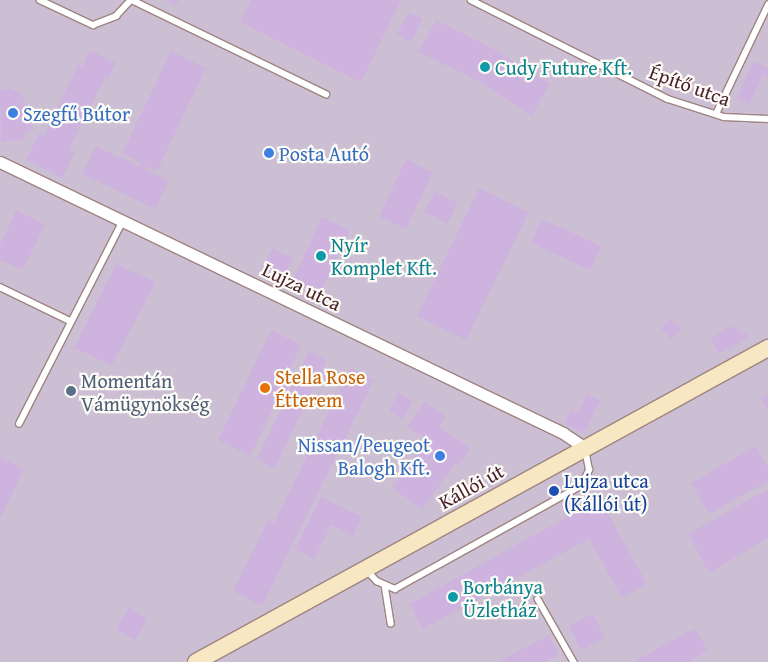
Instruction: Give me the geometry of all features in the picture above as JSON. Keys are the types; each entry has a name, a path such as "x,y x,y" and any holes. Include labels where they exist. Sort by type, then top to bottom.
{"main road":[{"name":"Kállói út","path":"196,662 768,348"}],"street":[{"name":"Lujza utca","path":"0,162 563,433 585,448"}],"lane":[{"path":"40,0 93,25 116,16 131,0 326,94"},
{"name":"Építő utca","path":"471,0 668,99 716,114 768,120"},
{"path":"716,114 768,5"},
{"path":"19,424 70,321 123,221"},
{"path":"0,287 70,321"},
{"path":"365,569 385,585 395,589 581,486 589,470 585,448"},
{"path":"385,585 390,624"},
{"path":"538,599 574,662"}],"shaded area":[{"path":"0,0 768,0 768,662 0,662"}],"building":[{"path":"166,0 179,0 176,5"},
{"path":"251,0 401,0 361,82 240,22"},
{"path":"409,12 423,19 411,42 397,34"},
{"name":"Cudy Future Kft.","path":"436,20 495,50 550,84 532,116 478,81 418,52"},
{"path":"90,50 116,63 108,79 105,78 69,149 75,152 62,178 26,160 39,133 44,136 78,65 82,67"},
{"path":"171,51 206,68 157,171 146,166 145,169 169,181 155,209 82,174 96,146 139,166 140,162 122,154"},
{"path":"754,61 768,68 768,78 763,75 749,105 736,99"},
{"name":"Szegfű Bútor","path":"9,88 21,93 28,108 25,118 34,128 24,134 26,139 1,142 0,91"},
{"path":"406,159 433,172 406,229 379,217"},
{"path":"479,188 529,212 466,340 417,316"},
{"path":"435,191 458,203 447,224 424,212"},
{"path":"16,210 45,224 23,270 0,260 0,245"},
{"name":"Nyír Komplet Kft.","path":"322,217 350,230 319,296 292,282"},
{"path":"542,219 601,246 590,270 531,243"},
{"path":"272,248 293,258 282,280 261,270"},
{"path":"116,264 156,282 112,365 74,348"},
{"path":"671,319 681,329 671,339 661,329"},
{"path":"731,326 751,337 719,353 710,339"},
{"name":"Stella Rose Étterem","path":"271,330 301,345 286,377 291,379 283,398 279,396 250,456 218,440"},
{"path":"309,351 327,360 274,469 257,459"},
{"path":"350,368 374,380 262,606 233,591 268,520 274,523"},
{"path":"398,393 413,400 403,419 389,411"},
{"path":"587,394 600,400 586,430 581,432 564,424 571,409 578,413"},
{"path":"768,394 768,411 761,398"},
{"name":"Nissan/Peugeot Balogh Kft.","path":"424,402 446,417 439,426 470,448 458,466 455,463 423,509 392,488 426,439 407,426"},
{"path":"756,446 768,468 768,481 709,514 691,483"},
{"path":"0,457 24,469 0,519"},
{"path":"768,489 768,538 709,573 688,534"},
{"path":"321,497 362,517 353,536 331,525 314,559 295,549"},
{"path":"600,499 647,584 622,598 589,539 423,629 409,604"},
{"path":"128,608 147,619 135,640 116,629"},
{"path":"593,613 605,638 581,650 569,626"},
{"path":"695,628 708,651 687,662 633,662"},
{"path":"549,635 559,655 545,662 498,662"}],"place":[{"name":"Cudy Future Kft.","path":"485,67"},
{"name":"Szegfű Bútor","path":"13,113"},
{"name":"Posta Autó","path":"269,153"},
{"name":"Nyír Komplet Kft.","path":"321,256"},
{"name":"Stella Rose Étterem","path":"265,388"},
{"name":"Momentán Vámügynökség","path":"71,391"},
{"name":"Nissan/Peugeot Balogh Kft.","path":"440,456"},
{"name":"Lujza utca (Kállói út)","path":"554,491"},
{"name":"Borbánya Üzletház","path":"453,597"}]}
